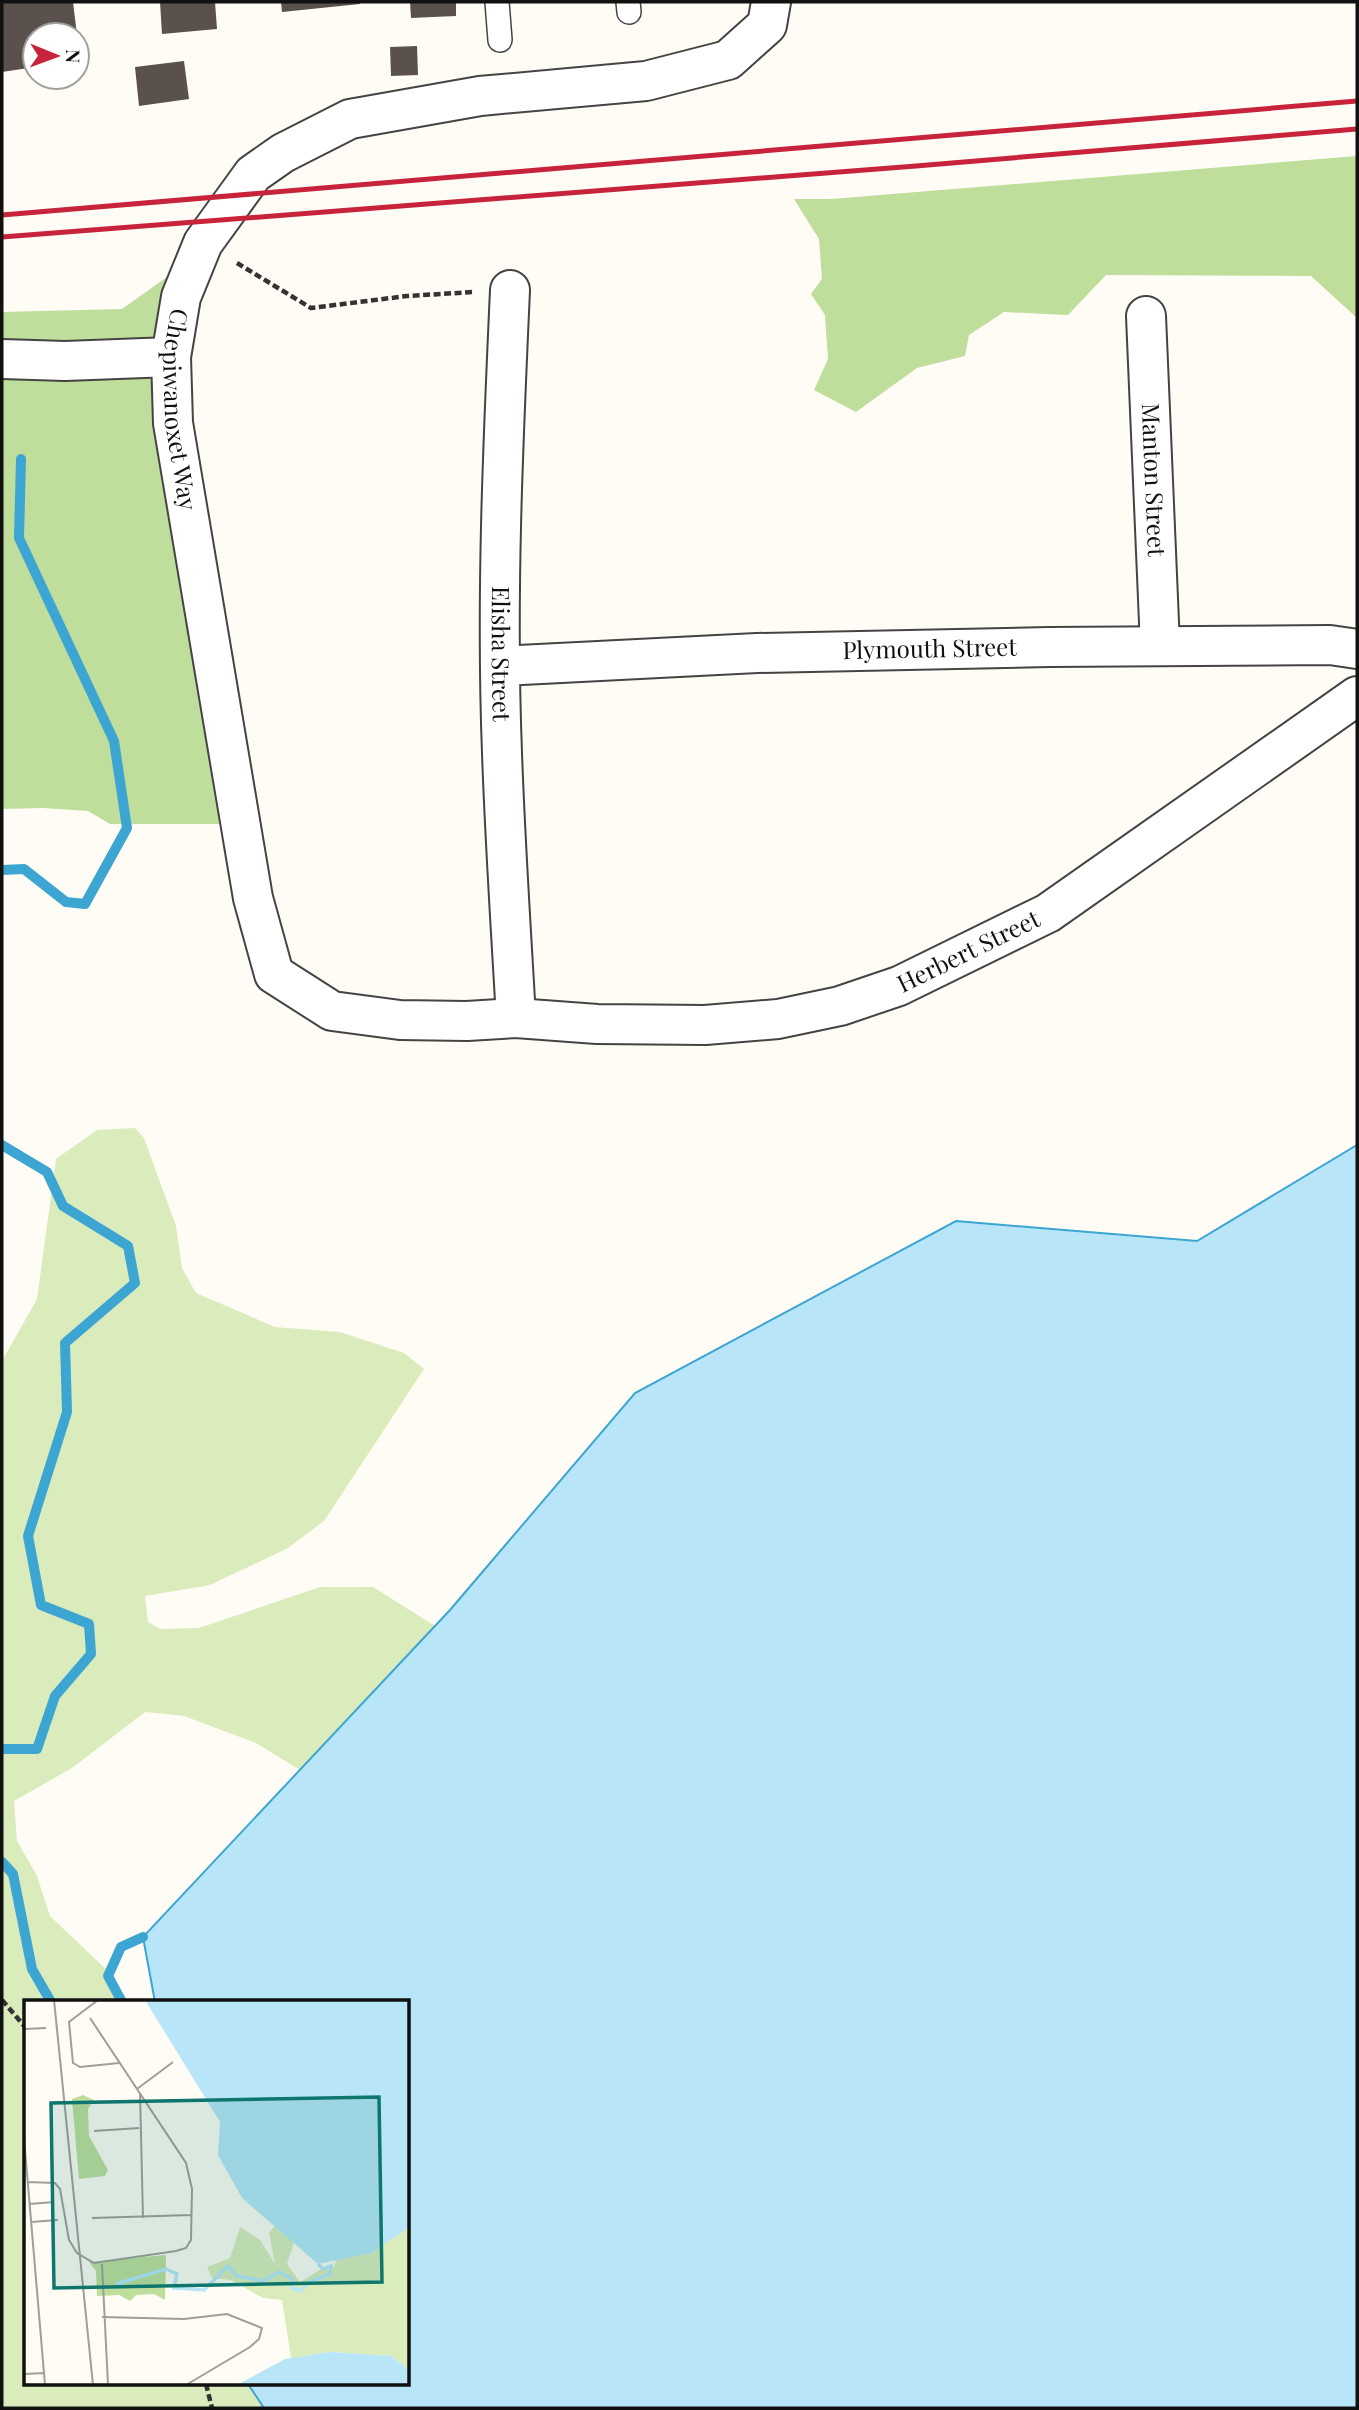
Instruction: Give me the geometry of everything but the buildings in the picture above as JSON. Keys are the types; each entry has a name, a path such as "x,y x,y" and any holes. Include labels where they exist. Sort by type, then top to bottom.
{"street":[{"name":"Chepiwanoxet Way","path":"516,1018 467,1021 400,1020 332,1012 274,974 253,898 173,423 171,357 181,297 203,243 253,174 283,153 350,119 480,96 646,81 728,60 767,25 771,2"},
{"name":"Elisha Street","path":"510,290 504,422 501,666 502,752 516,1018"},
{"name":"Manton Street","path":"1146,316 1160,646"},
{"path":"2,359 65,361 171,357"},
{"name":"Plymouth Street","path":"501,666 757,653 1160,646 1329,645 1357,649"},
{"name":"Herbert Street","path":"516,1018 597,1024 705,1026 778,1019 840,1006 899,986 1048,913 1357,696"}],"lane":[{"path":"497,2 500,40"}],"path":[{"path":"203,243 311,308 407,296 510,290"},
{"path":"2,2000 24,2026"},
{"path":"206,2386 212,2408"}],"green space":[{"path":"1357,156 1357,318 1311,276 1106,275 1068,315 1004,312 969,335 965,356 917,368 856,412 814,390 828,359 825,315 811,294 822,279 819,239 794,199 831,199"},
{"path":"188,262 168,319 231,824 110,824 88,811 2,809 2,312 122,309"},
{"path":"135,1128 144,1138 176,1226 182,1268 196,1293 275,1327 340,1332 404,1353 424,1369 324,1521 288,1548 210,1585 145,1596 148,1622 160,1629 199,1628 320,1587 373,1587 435,1626 300,1770 256,1743 184,1716 145,1712 72,1768 14,1801 17,1841 37,1876 50,1916 109,1972 127,2000 24,2000 24,2386 249,2386 264,2408 2,2408 2,1361 37,1299 56,1159 97,1130"}],"water":[{"path":"1357,1145 1357,2408 264,2408 249,2386 410,2386 410,2000 155,2000 143,1937 450,1610 635,1393 956,1221 1197,1241"}],"waterway":[{"path":"2,870 24,869 66,902 85,904 127,828 114,741 19,538 21,459"},
{"path":"2,1145 47,1172 63,1206 128,1246 135,1283 65,1343 67,1412 28,1536 41,1605 89,1624 91,1654 55,1696 37,1749 2,1749"},
{"path":"2,1862 13,1874 32,1969 50,2000"},
{"path":"121,2000 108,1976 121,1947 143,1937"}],"railway":[{"path":"2,215 1357,101"},
{"path":"2,237 1357,129"}]}
